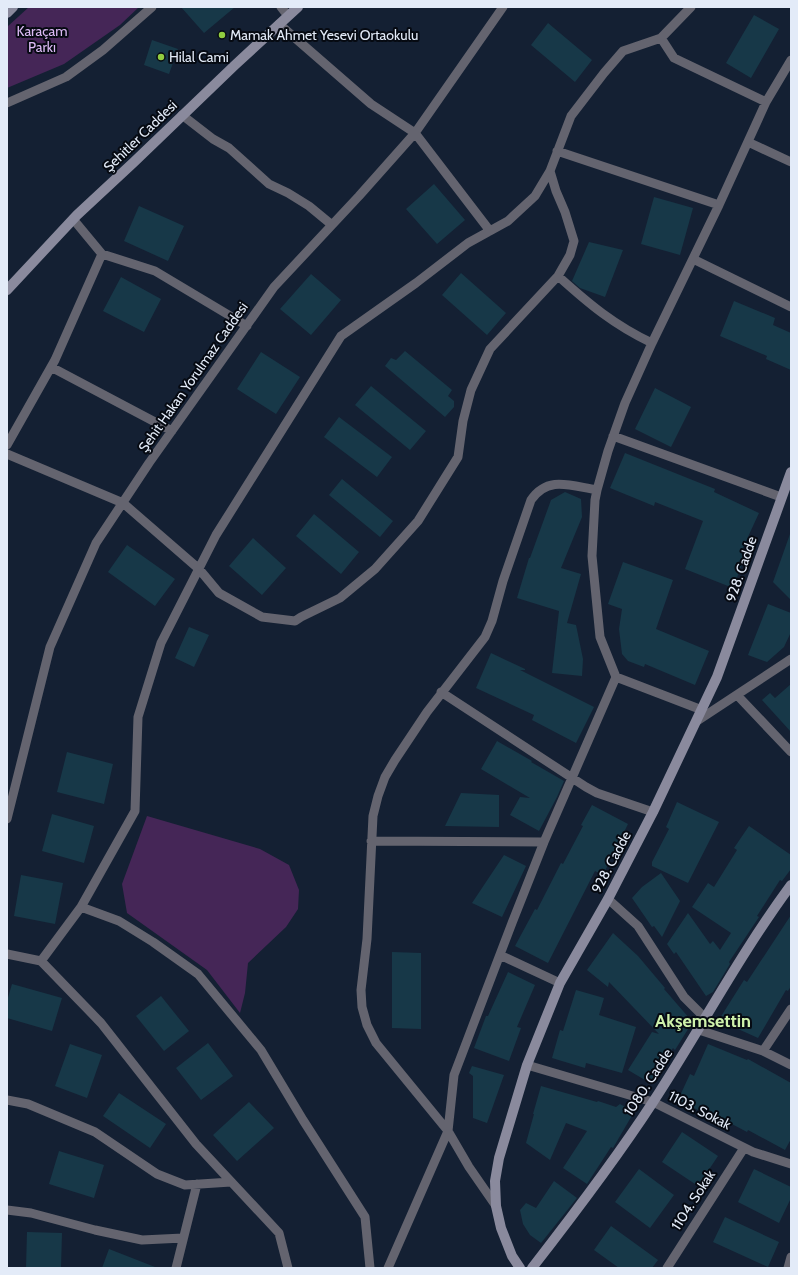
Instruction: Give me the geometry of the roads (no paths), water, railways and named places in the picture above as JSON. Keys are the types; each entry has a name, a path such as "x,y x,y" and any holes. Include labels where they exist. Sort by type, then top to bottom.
{"street":[{"path":"7,13 13,7"},
{"path":"7,103 66,77 104,50 152,7"},
{"path":"282,7 288,16"},
{"name":"Şehitler Caddesi","path":"7,290 73,219 298,7"},
{"name":"Şehit Hakan Yorulmaz Caddesi","path":"7,819 50,648 96,543 172,431 274,287 415,133 503,7"},
{"path":"41,961 81,907 135,811 138,717 161,643 216,535 341,336 416,283 468,243 508,221 535,196 550,171 570,116 623,51 661,38 691,7"},
{"path":"279,24 371,104 415,133 490,231"},
{"path":"661,38 674,58 766,102"},
{"path":"388,1268 448,1131 454,1075 500,955 544,842 616,677 600,637 592,556 596,490 613,436 625,403 652,343 719,205 766,102 791,60"},
{"path":"182,115 213,139 229,148 269,184 288,193 332,224"},
{"path":"748,142 791,162"},
{"path":"557,151 719,205"},
{"path":"7,454 122,503 199,569 219,593 262,617 295,621 340,598 375,569 418,521 458,457 470,390 490,349 558,276 570,255 574,241 550,171"},
{"path":"73,219 102,254 155,271 247,326"},
{"path":"7,445 51,367 102,254"},
{"path":"693,259 791,307"},
{"path":"558,276 606,317 637,336 652,343"},
{"path":"51,367 172,431"},
{"path":"613,436 781,497"},
{"name":"928. Cadde","path":"520,1268 512,1256 501,1228 496,1206 495,1181 500,1158 527,1065 560,983 608,899 653,812 718,677 791,472"},
{"path":"496,1206 469,1167 448,1131 376,1043 367,1025 362,1007 361,990 368,911 373,816 385,777 395,760 441,692 470,658 485,637 492,621 503,581 531,500 536,492 544,486 553,484 596,490"},
{"path":"697,721 791,659"},
{"path":"616,677 702,710"},
{"path":"441,692 586,787 597,793 653,812"},
{"path":"737,695 791,752"},
{"path":"371,841 544,842"},
{"name":"1080. Cadde","path":"532,1268 601,1178 653,1102 769,915 791,885"},
{"path":"608,899 638,926 684,997 705,1018"},
{"path":"81,907 119,922 153,942 198,974 261,1050 303,1120 365,1217 370,1268"},
{"path":"7,954 41,961 101,1023 196,1144 280,1233 288,1268"},
{"path":"500,955 560,983"},
{"path":"763,1051 791,1009"},
{"path":"699,1030 763,1051 791,1065"},
{"name":"1103. Sokak","path":"527,1065 653,1102 753,1152 789,1160"},
{"path":"7,1100 28,1104 95,1132 157,1174 185,1185 231,1182"},
{"name":"1104. Sokak","path":"667,1268 744,1148"},
{"path":"176,1268 197,1184"},
{"path":"7,1210 31,1213 142,1240 183,1238"},
{"path":"788,1268 791,1257"}],"place":[{"name":"Mamak Ahmet Yesevi Ortaokulu","path":"222,35"},
{"name":"Hilal Cami","path":"161,57"}],"district":[{"name":"Akşemsettin","path":"703,1021"}],"park label":[{"name":"Karaçam Parkı","path":"42,40"}]}
